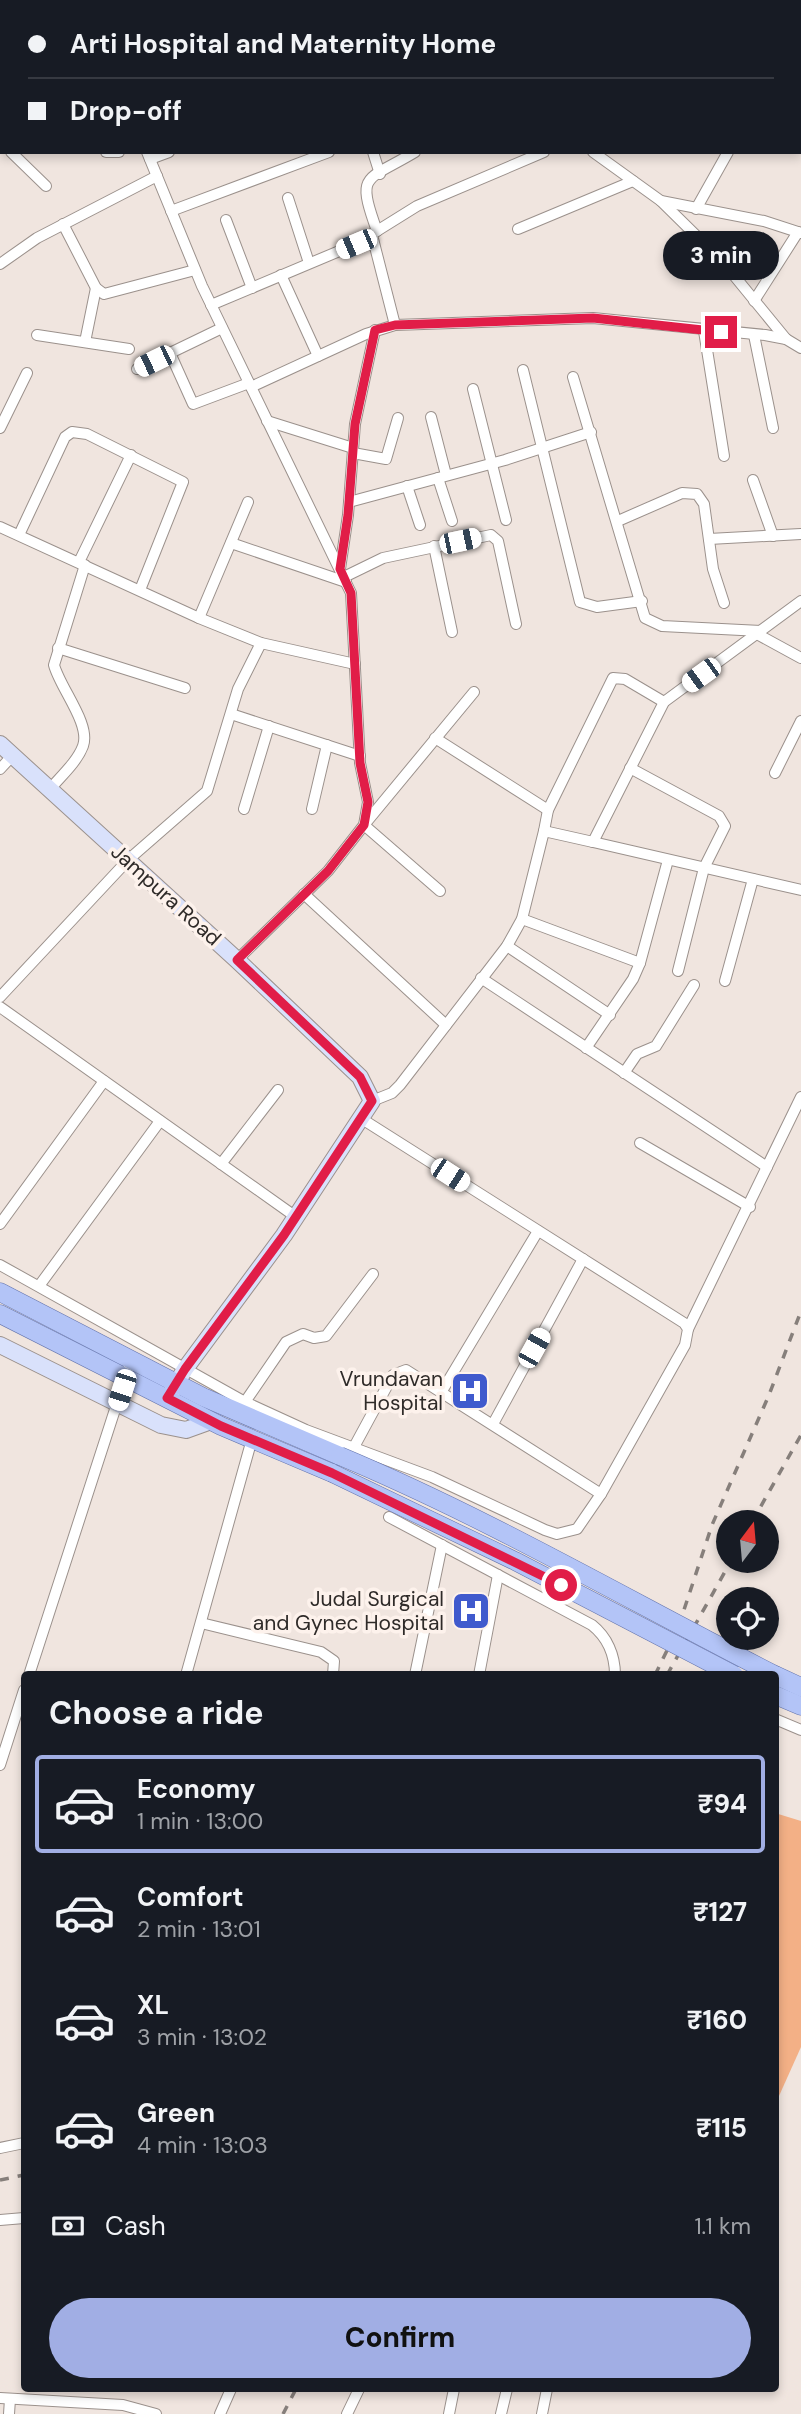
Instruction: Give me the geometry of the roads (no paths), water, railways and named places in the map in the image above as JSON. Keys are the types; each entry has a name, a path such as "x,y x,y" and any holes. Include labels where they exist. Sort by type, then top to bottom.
{"main road":[{"path":"0,1292 129,1368"},
{"path":"0,1314 129,1368 177,1383 282,1433 347,1452 583,1571 768,1671"},
{"path":"177,1383 212,1421 332,1473 515,1561 726,1671"},
{"path":"779,1677 801,1687"},
{"path":"779,1697 801,1706"}],"street":[{"path":"13,154 46,186"},
{"path":"171,211 324,154"},
{"path":"374,154 380,174"},
{"path":"395,325 364,191 367,182 412,154"},
{"path":"211,305 375,233 417,206 539,154"},
{"path":"596,154 661,201 723,262 786,339 801,348"},
{"path":"696,209 727,154"},
{"path":"149,156 211,305 351,593 359,756 368,802 364,825"},
{"path":"0,264 37,238 157,176"},
{"path":"517,229 633,181"},
{"path":"288,198 309,263"},
{"path":"661,201 764,221 799,233 754,302"},
{"path":"226,220 252,288"},
{"path":"63,225 96,288 110,294 195,270"},
{"path":"281,275 318,356"},
{"path":"85,342 96,288"},
{"path":"170,353 193,404 250,385 375,330 395,325 593,318 786,339"},
{"path":"137,369 222,328"},
{"path":"343,576 358,409 375,330"},
{"path":"704,331 724,456"},
{"path":"37,335 129,349"},
{"path":"754,335 773,428"},
{"path":"523,370 540,449 580,602 597,607 642,601"},
{"path":"0,428 27,373"},
{"path":"573,377 618,520 645,618 662,626 759,633 801,658"},
{"path":"473,389 506,520"},
{"path":"430,417 452,521"},
{"path":"267,421 353,451 387,459 398,418"},
{"path":"349,502 540,449 591,432"},
{"path":"19,535 68,434 87,434 181,480 184,485 140,590"},
{"path":"50,789 78,755 84,740 82,723 54,665 58,648 82,564 131,455"},
{"path":"753,480 773,536"},
{"path":"407,486 420,524"},
{"path":"618,520 691,492 701,498 716,585 724,603"},
{"path":"199,618 248,502"},
{"path":"0,527 199,618 261,643 355,664"},
{"path":"709,539 801,534"},
{"path":"231,543 343,576 383,558 485,535 495,537 516,624"},
{"path":"434,546 452,632"},
{"path":"593,842 664,702 801,601"},
{"path":"0,997 128,860 207,791 243,678 261,643"},
{"path":"58,648 185,688"},
{"path":"177,1383 296,1217 372,1101 392,1093 400,1085 507,946 522,919 548,810 613,678 625,679 664,702"},
{"path":"237,960 328,871 474,692"},
{"path":"231,714 359,756"},
{"path":"775,774 801,721"},
{"path":"244,809 268,726"},
{"path":"435,738 548,810"},
{"name":"Jampura Road","path":"0,744 237,960 360,1077 372,1101"},
{"path":"312,809 327,745"},
{"path":"0,769 13,755"},
{"path":"630,768 719,816 723,821 722,833 704,868 678,971"},
{"path":"364,825 440,891"},
{"path":"544,831 801,890"},
{"path":"586,1048 610,1015 640,963 668,860"},
{"path":"725,981 753,879"},
{"path":"304,894 446,1025"},
{"path":"522,919 640,963"},
{"path":"507,946 610,1015"},
{"path":"481,978 767,1167"},
{"path":"624,1073 637,1054 656,1046 694,985"},
{"path":"0,1007 296,1217"},
{"path":"0,1224 104,1081"},
{"path":"221,1164 278,1090"},
{"path":"0,1265 39,1286 177,1383 245,1402 347,1452 432,1477 557,1534 577,1529 601,1494 685,1345 688,1329 750,1207 801,1097"},
{"path":"362,1119 684,1323 688,1329"},
{"path":"39,1286 160,1121"},
{"path":"640,1143 750,1207"},
{"path":"442,1391 538,1230"},
{"path":"493,1424 583,1259"},
{"path":"245,1402 286,1342 303,1335 314,1338 326,1336 373,1274"},
{"path":"0,1345 117,1404 177,1430 212,1421"},
{"path":"30,1671 129,1368"},
{"path":"347,1452 398,1370 406,1370 601,1494"},
{"path":"187,1671 252,1439"},
{"path":"389,1517 603,1633 611,1652 614,1671"},
{"path":"416,1671 442,1545"},
{"path":"480,1671 498,1576"},
{"path":"201,1623 321,1651 334,1661 333,1671"},
{"path":"0,1765 21,1699"},
{"path":"779,1721 801,1730"},
{"path":"0,2148 21,2144"},
{"path":"0,2220 21,2218"},
{"path":"220,2414 230,2392"},
{"path":"347,2414 358,2392"},
{"path":"449,2414 453,2392"},
{"path":"501,2414 506,2392"},
{"path":"542,2414 546,2392"},
{"path":"9,2414 5,2398 43,2395 63,2402 123,2405 150,2413"},
{"path":"62,2414 63,2402"}],"railway":[{"path":"657,1671 678,1628 712,1525 769,1395 801,1311"},
{"path":"759,1510 801,1435"},
{"path":"669,1671 724,1573"},
{"path":"0,2180 21,2176"},
{"path":"283,2414 294,2392"}],"place":[{"name":"Vrundavan Hospital","path":"470,1391"},
{"name":"Judal Surgical and Gynec Hospital","path":"471,1611"}]}
